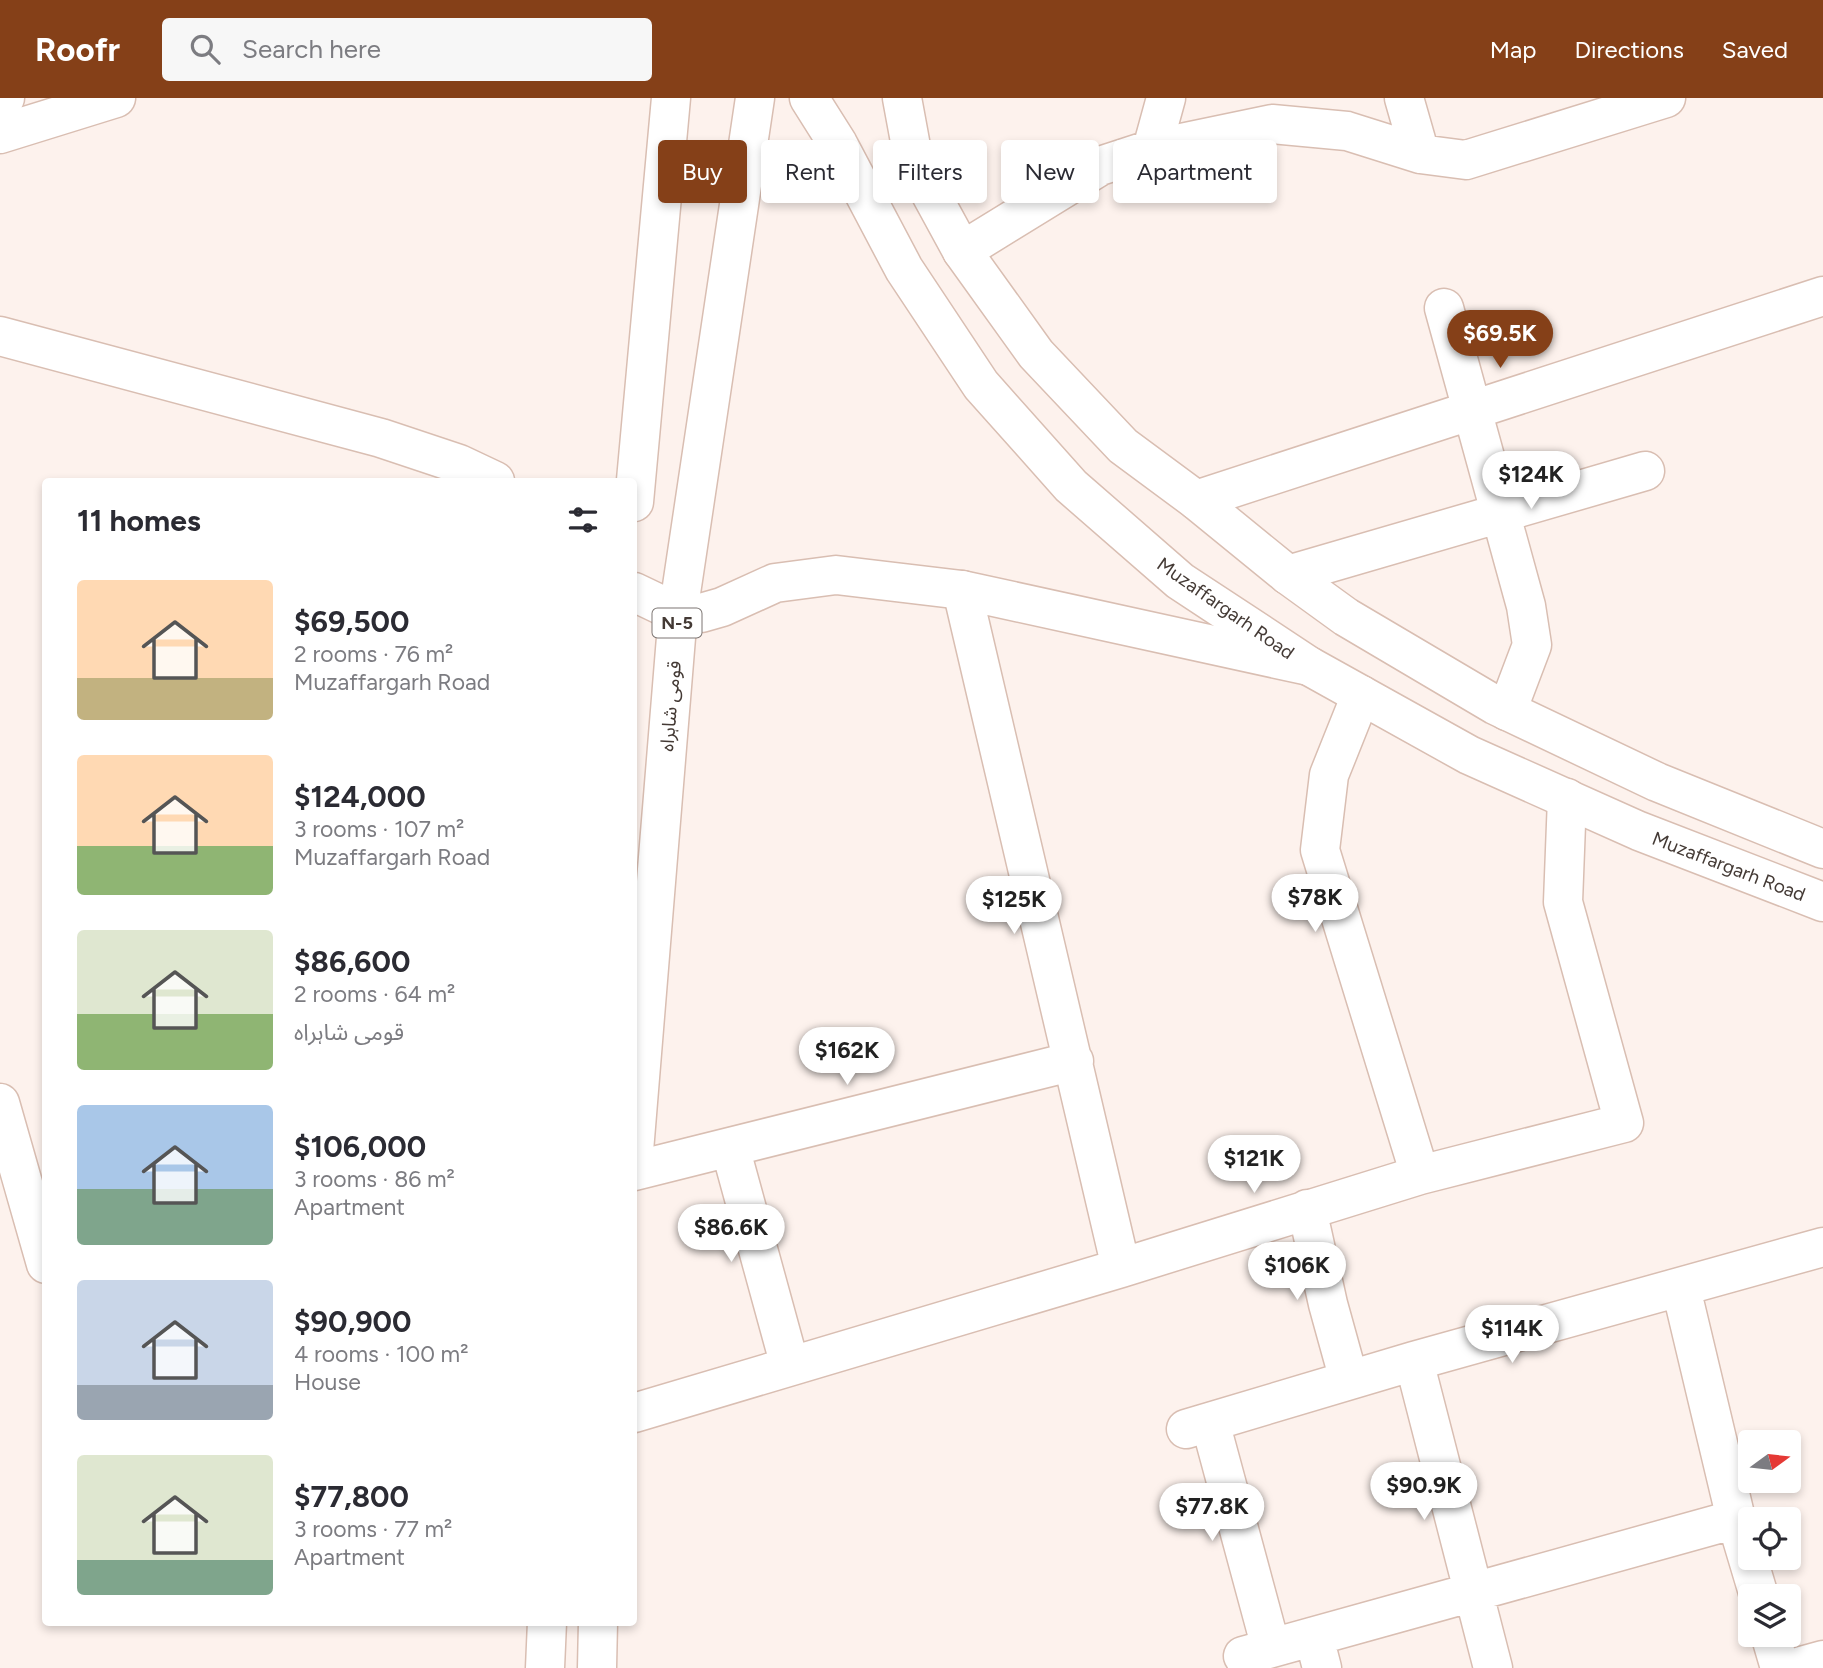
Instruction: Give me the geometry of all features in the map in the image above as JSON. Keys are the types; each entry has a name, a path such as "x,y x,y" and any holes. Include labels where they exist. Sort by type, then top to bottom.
{"main road":[{"path":"0,100 5,98"},
{"path":"0,135 116,98"},
{"path":"636,478 671,98"},
{"name":"قومی شاہراہ","path":"637,1114 678,613 755,98"},
{"name":"Muzaffargarh Road","path":"809,98 838,144 904,269 981,385 1071,486 1180,581 1308,666 1469,755 1639,831 1823,902"},
{"path":"902,98 914,163 962,251 1045,363 1123,446 1346,617 1507,711 1657,782 1823,849"},
{"path":"1154,140 1166,98"},
{"path":"1404,98 1420,154"},
{"path":"1195,140 1272,124 1347,131 1420,154 1466,160 1666,98"},
{"path":"962,251 1100,166 1113,162"},
{"path":"1196,500 1823,296"},
{"path":"1444,308 1526,606 1532,645 1507,711"},
{"path":"0,335 382,438 459,464 489,478"},
{"path":"1288,575 1644,471"},
{"path":"637,593 678,613 701,613 722,607 775,583 836,575 962,590 1308,666"},
{"path":"962,590 1121,1268"},
{"path":"1362,695 1329,775 1320,850 1420,1175"},
{"path":"637,1412 1121,1268 1420,1175 1624,1123 1563,902 1567,799"},
{"path":"637,1170 1074,1061"},
{"path":"0,1102 42,1250"},
{"path":"730,1147 790,1366"},
{"path":"1307,1209 1328,1304 1349,1380"},
{"path":"1736,1519 1474,1593 1318,1652 1257,1652 1198,1425 1414,1361 1823,1247"},
{"path":"1681,1287 1736,1519 1755,1584"},
{"path":"1414,1361 1493,1668"},
{"path":"545,1668 547,1626"},
{"path":"597,1668 598,1626"},
{"path":"1774,1647 1780,1668"},
{"path":"1794,1668 1823,1660"}]}
